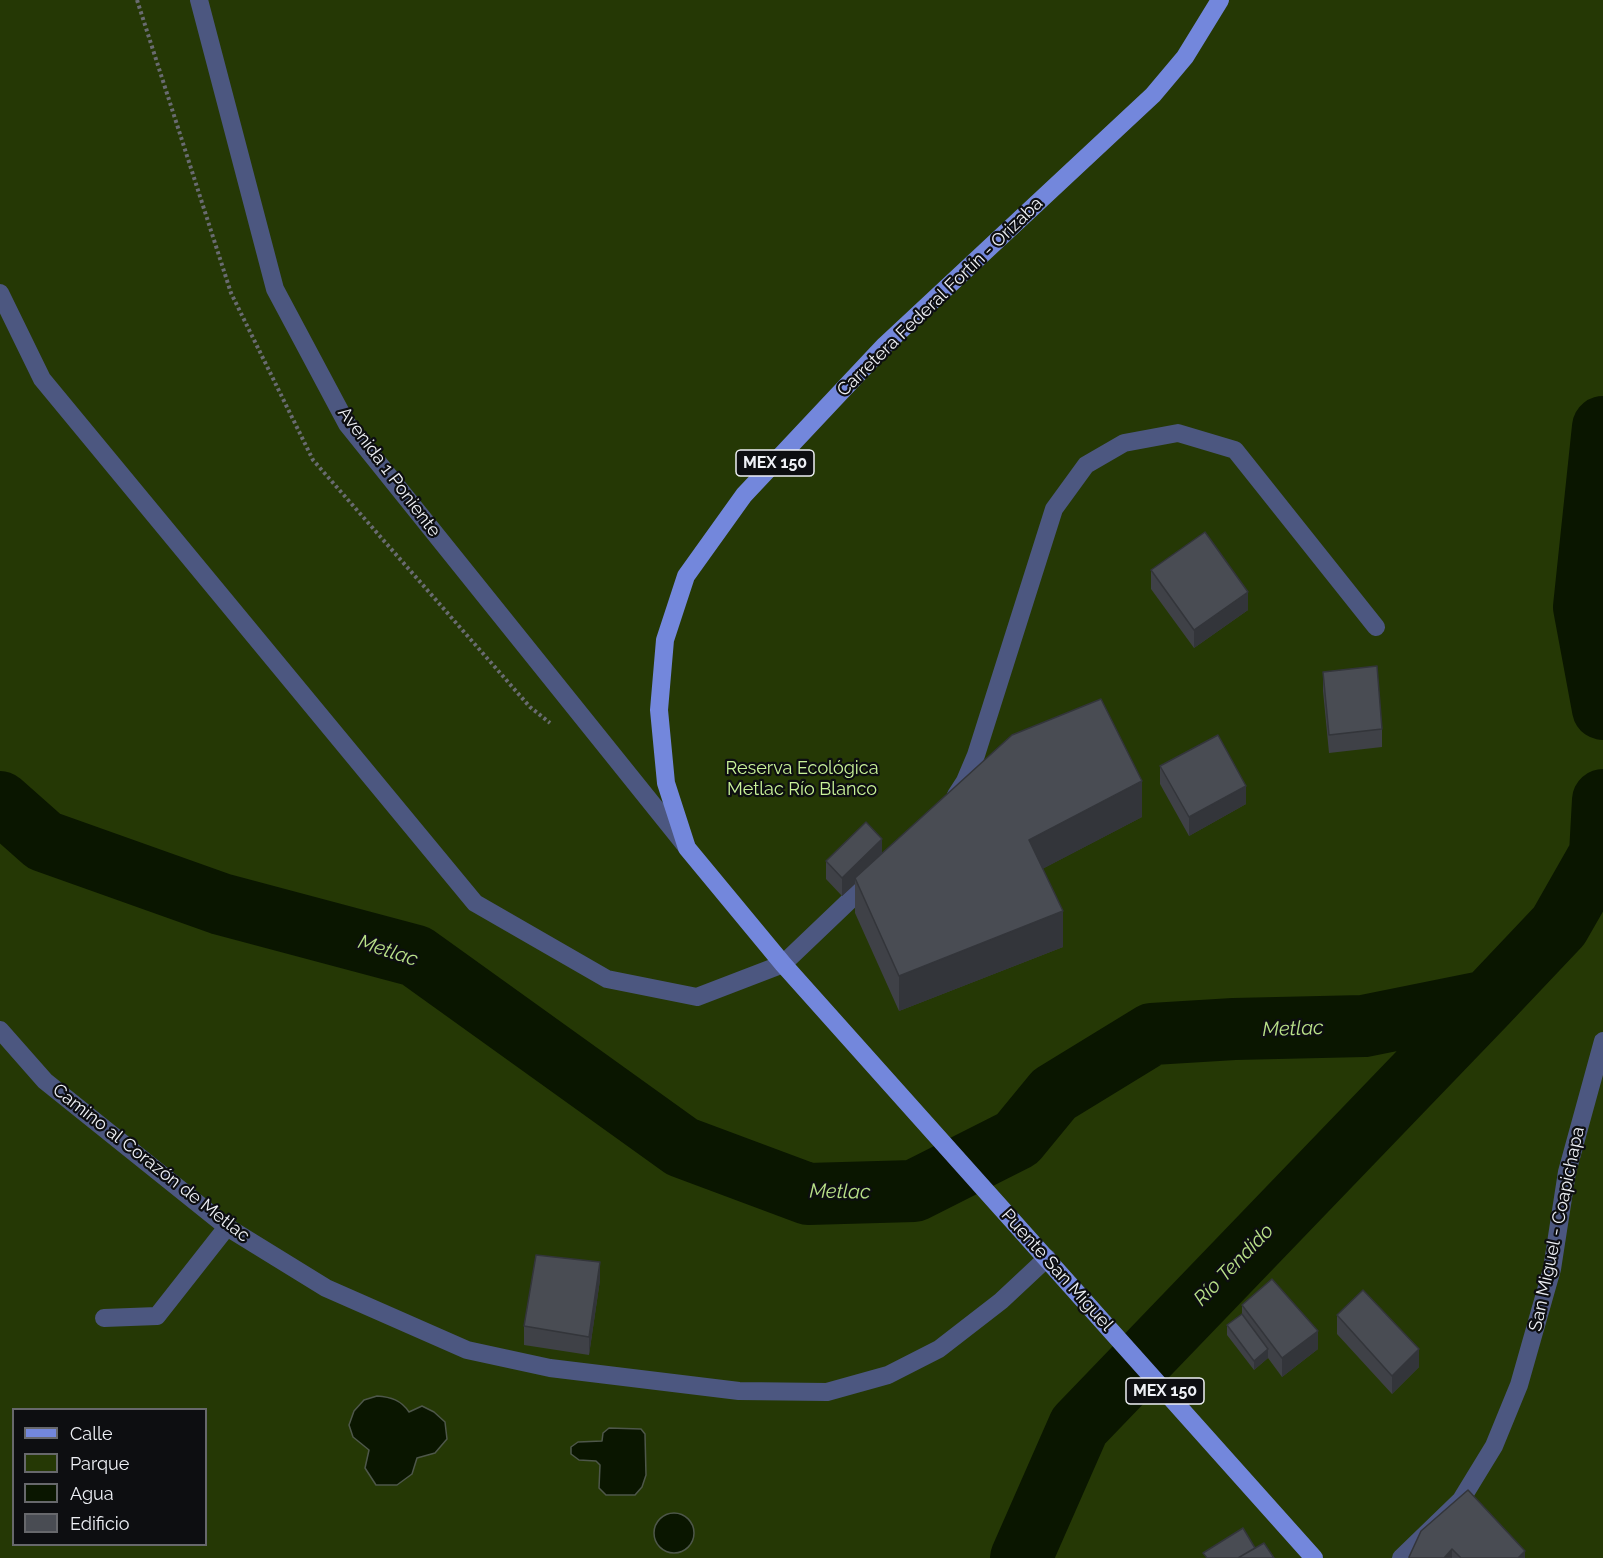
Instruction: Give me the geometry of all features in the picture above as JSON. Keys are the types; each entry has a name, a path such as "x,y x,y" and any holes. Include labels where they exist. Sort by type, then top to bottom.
{"main road":[{"name":"Carretera Federal Fortín - Orizaba","path":"830,1017 687,848 666,783 659,710 665,640 686,576 744,495 885,345 1153,95 1185,57 1220,0"},
{"name":"Puente San Miguel","path":"830,1017 1314,1558"}],"street":[{"name":"Avenida 1 Poniente","path":"199,0 275,289 347,424 687,848"},
{"path":"0,293 42,379 474,903 607,979 697,997 783,964 883,868"},
{"path":"942,812 965,781 976,755 1054,509 1086,465 1124,443 1178,433 1235,450 1376,627"},
{"name":"Camino al Corazón de Metlac","path":"0,1030 45,1081 227,1227 326,1288 467,1350 549,1368 739,1391 827,1392 888,1375 939,1349 1001,1300 1047,1258"},
{"name":"San Miguel - Coapichapa","path":"1401,1558 1461,1500 1494,1446 1519,1385 1552,1269 1567,1172 1603,1041"},
{"path":"104,1318 157,1316 227,1227"}],"green space":[{"name":"Reserva Ecológica Metlac Río Blanco","path":"0,0 1603,0 1603,1558 0,1558"}],"water":[{"path":"377,1396 395,1400 409,1412 422,1406 434,1412 445,1422 447,1439 435,1453 417,1458 412,1474 397,1485 376,1485 365,1468 369,1450 353,1437 349,1425 354,1411 364,1400"},
{"path":"609,1428 641,1429 645,1434 646,1475 642,1487 635,1495 606,1495 599,1488 600,1465 596,1461 579,1460 571,1454 571,1447 578,1442 602,1441 603,1433"},
{"path":"674,1513 688,1519 694,1533 688,1547 674,1553 660,1547 654,1533 660,1519"}],"building":[{"path":"1205,532 1248,592 1194,630 1151,570"},
{"path":"1377,666 1382,729 1329,735 1323,672"},
{"path":"1101,699 1142,781 1029,840 1063,911 899,976 855,878 1012,735"},
{"path":"1218,735 1246,786 1189,817 1160,766"},
{"path":"866,822 882,839 842,878 826,861"},
{"path":"536,1255 600,1262 589,1337 524,1326"},
{"path":"1272,1279 1318,1331 1282,1358 1242,1305"},
{"path":"1363,1290 1419,1349 1392,1376 1337,1315"},
{"path":"1242,1314 1268,1349 1254,1361 1227,1325"},
{"path":"1468,1490 1525,1551 1518,1558 1461,1558 1452,1549 1444,1558 1409,1558 1421,1531"},
{"path":"1243,1528 1255,1548 1238,1558 1207,1558 1203,1553"},
{"path":"1264,1543 1274,1558 1238,1558"}],"waterway":[{"name":"Metlac","path":"1603,427 1584,607 1603,709"},
{"name":"Metlac","path":"0,802 44,841 221,904 416,956 682,1147 808,1194 914,1191 1017,1139 1054,1094 1152,1034 1234,1029 1364,1026 1488,1001 1559,926 1600,854 1603,800"},
{"name":"Río Tendido","path":"1021,1558 1079,1426 1488,1001"}]}
